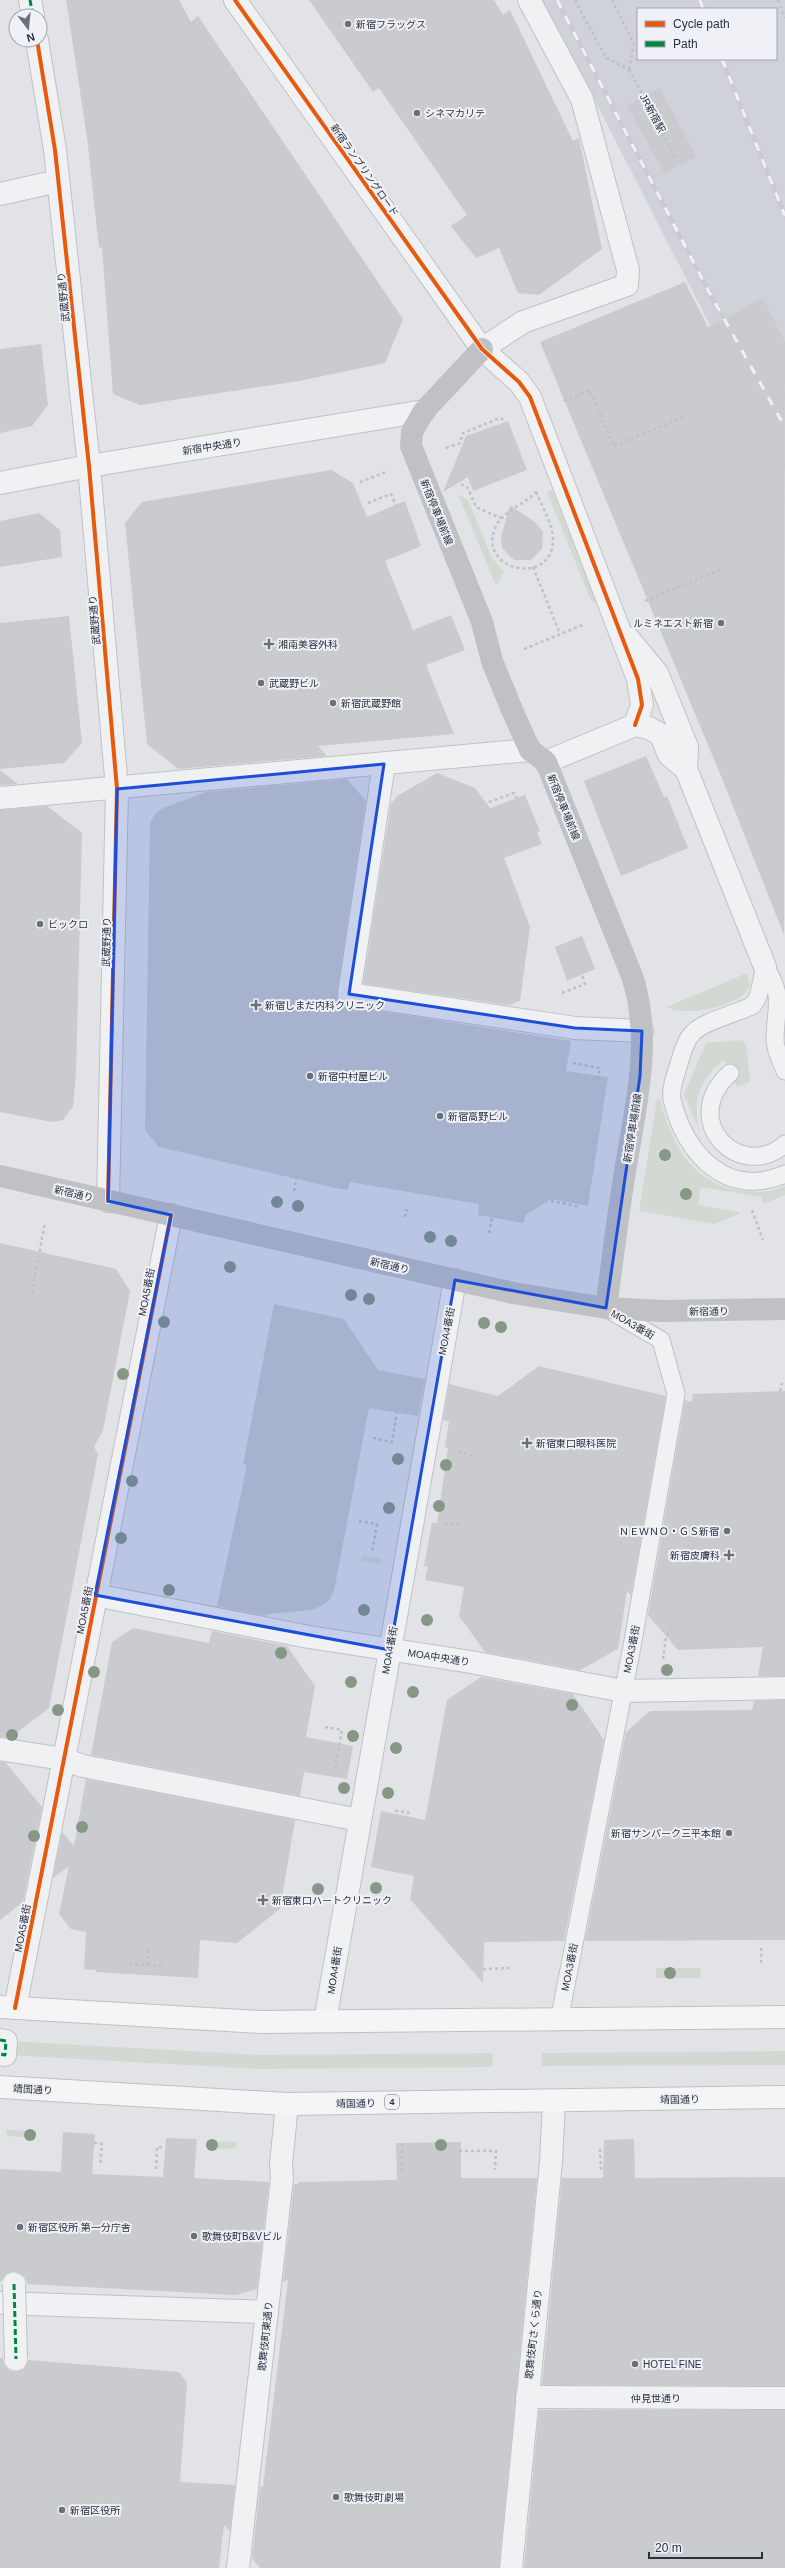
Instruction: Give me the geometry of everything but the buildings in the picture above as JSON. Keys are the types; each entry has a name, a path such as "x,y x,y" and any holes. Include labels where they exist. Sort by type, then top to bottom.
{"main road":[{"name":"新宿停車場前線","path":"482,349 424,411 412,432 411,446 482,622 492,662 538,756 632,976 639,1000 642,1031 640,1076 616,1229 606,1308"},
{"name":"新宿通り","path":"0,1176 542,1299 606,1308 663,1311 785,1309"},
{"path":"7,2007 261,2022 559,2021 785,2018"},
{"name":"靖国通り","path":"0,2087 287,2104 785,2097"}],"street":[{"name":"新宿ランブリングロード","path":"235,0 482,349 519,382 530,397 620,628 641,692 642,705 635,725"},
{"path":"482,349 523,322 627,285 628,270 582,100 529,0"},
{"name":"武蔵野通り","path":"38,48 58,181 89,466 117,788 108,1201"},
{"path":"0,194 58,181"},
{"name":"新宿中央通り","path":"0,484 89,466 424,411"},
{"path":"620,628 657,673 687,747 686,769 765,968"},
{"path":"0,798 65,790 117,788 384,764 538,756 635,725 649,728 661,735 669,755 686,769"},
{"path":"384,764 349,994 575,1028 642,1031"},
{"name":"MOA5番街","path":"7,2007 63,1759 171,1215"},
{"name":"MOA4番街","path":"325,2021 359,1820 456,1280"},
{"name":"MOA中央通り","path":"95,1595 309,1637 623,1691 785,1688"},
{"path":"0,1749 63,1759 82,1766 359,1820"},
{"path":"0,2040 6,2041 5,2054 0,2054"},
{"name":"歌舞伎町さくら通り","path":"511,2568 551,2162 554,2101"},
{"name":"歌舞伎町東通り","path":"238,2568 282,2178 280,2164 287,2104"},
{"path":"14,2284 16,2359"},
{"path":"0,2303 267,2312"},
{"name":"仲見世通り","path":"527,2397 785,2398"}],"lane":[{"path":"785,1071 775,1042 783,1005 782,990 778,979 765,968 758,998 753,1005 702,1026 691,1034 676,1075 672,1098 690,1143 708,1165 718,1173 746,1182 762,1181 785,1174"},
{"path":"730,1073 718,1085 710,1100 709,1115 718,1138 728,1148 739,1154 756,1157 776,1152 785,1144"},
{"name":"MOA3番街","path":"559,2021 623,1691 676,1394 661,1340 606,1308"}],"path":[{"path":"575,0 606,58 629,68 634,44 612,0"},
{"path":"778,0 785,18"},
{"path":"560,402 590,390 613,446 684,417"},
{"path":"440,450 460,443 464,433 500,418 511,422"},
{"path":"360,482 389,470"},
{"path":"459,482 468,488 476,507 501,518"},
{"path":"536,492 551,528 553,544 546,558 533,567 519,569 508,566 499,558 493,543 493,536 501,518 536,492"},
{"path":"368,503 391,494 396,506"},
{"path":"533,567 560,634"},
{"path":"645,601 726,567"},
{"path":"524,649 587,624"},
{"path":"489,802 514,793 516,798"},
{"path":"562,993 585,984 582,975"},
{"path":"573,1064 600,1068 598,1080"},
{"path":"294,1191 297,1176"},
{"path":"551,1201 577,1206 578,1201"},
{"path":"750,1205 763,1240"},
{"path":"405,1217 407,1209"},
{"path":"489,1233 492,1218"},
{"path":"32,1293 45,1222"},
{"path":"780,1391 782,1383"},
{"path":"372,1438 392,1442 397,1412"},
{"path":"458,1450 457,1453 475,1457"},
{"path":"359,1521 378,1524 372,1553"},
{"path":"445,1525 445,1521 463,1524"},
{"path":"663,1659 666,1637 671,1628"},
{"path":"325,1728 342,1730 334,1772"},
{"path":"394,1813 395,1810 412,1813"},
{"path":"148,1965 149,1947"},
{"path":"761,1948 761,1966"},
{"path":"129,1964 166,1966"},
{"path":"483,1969 510,1968"},
{"path":"94,2143 102,2144 100,2166"},
{"path":"402,2144 402,2171"},
{"path":"156,2169 157,2147 166,2148"},
{"path":"601,2170 600,2150 604,2149"},
{"path":"459,2151 496,2150 495,2170"}],"highlighted area":[{"path":"384,764 349,994 575,1028 642,1031 640,1076 606,1308 455,1280 390,1650 95,1595 171,1215 108,1201 117,789"}],"shaded area":[{"path":"542,0 785,0 785,472 585,81"},
{"path":"552,490 596,602 592,603 547,492"},
{"path":"458,494 468,500 492,558 504,572 496,586"},
{"path":"747,973 750,985 737,999 712,1008 699,1010 675,1010 667,1007"},
{"path":"741,1040 746,1044 750,1082 737,1087 724,1060 715,1068 708,1076 699,1092 697,1111 700,1133 684,1094 706,1043"},
{"path":"657,1099 660,1100 670,1131 677,1145 695,1169 706,1178 720,1185 749,1192 767,1191 785,1186 785,1195 764,1204 761,1197 701,1187 698,1205 739,1212 739,1214 714,1224 639,1211"},
{"path":"362,1556 381,1559 380,1564 361,1560"},
{"path":"352,1728 357,1737 349,1744"},
{"path":"656,1968 700,1968 701,1978 656,1978"},
{"path":"6,2041 260,2055 493,2053 492,2067 260,2069 5,2055"},
{"path":"785,2051 785,2065 542,2066 541,2053"},
{"path":"6,2130 36,2131 36,2136 34,2138 7,2136"},
{"path":"206,2141 237,2142 236,2148 234,2149 207,2148"}],"railway":[{"path":"557,0 709,292 785,427"},
{"path":"700,0 703,8"},
{"path":"722,60 785,216"}],"marked path":[{"path":"30,0 32,8"},
{"path":"0,2040 6,2041 5,2055 0,2054"},
{"path":"14,2284 16,2359"}],"cycle path":[{"path":"235,0 482,349 519,382 530,397 638,679 642,705 635,725"},
{"path":"38,48 55,150 89,466 117,789 108,1201"},
{"path":"15,2008 171,1215"}],"place":[{"name":"新宿フラッグス","path":"348,24"},
{"name":"シネマカリテ","path":"417,113"},
{"name":"ルミネエスト新宿","path":"721,623"},
{"name":"湘南美容外科","path":"269,644"},
{"name":"武蔵野ビル","path":"261,683"},
{"name":"新宿武蔵野館","path":"333,703"},
{"name":"ビックロ","path":"40,924"},
{"name":"新宿しまだ内科クリニック","path":"256,1005"},
{"name":"新宿中村屋ビル","path":"310,1076"},
{"name":"新宿高野ビル","path":"440,1116"},
{"name":"新宿東口眼科医院","path":"527,1443"},
{"name":"ＮＥＷＮＯ・ＧＳ新宿","path":"727,1531"},
{"name":"新宿皮膚科","path":"729,1555"},
{"name":"新宿サンパーク三平本館","path":"729,1833"},
{"name":"新宿東口ハートクリニック","path":"263,1900"},
{"name":"新宿区役所 第一分庁舎","path":"20,2227"},
{"name":"歌舞伎町B&Vビル","path":"194,2236"},
{"name":"HOTEL FINE","path":"635,2364"},
{"name":"歌舞伎町劇場","path":"336,2497"},
{"name":"新宿区役所","path":"62,2510"}]}
